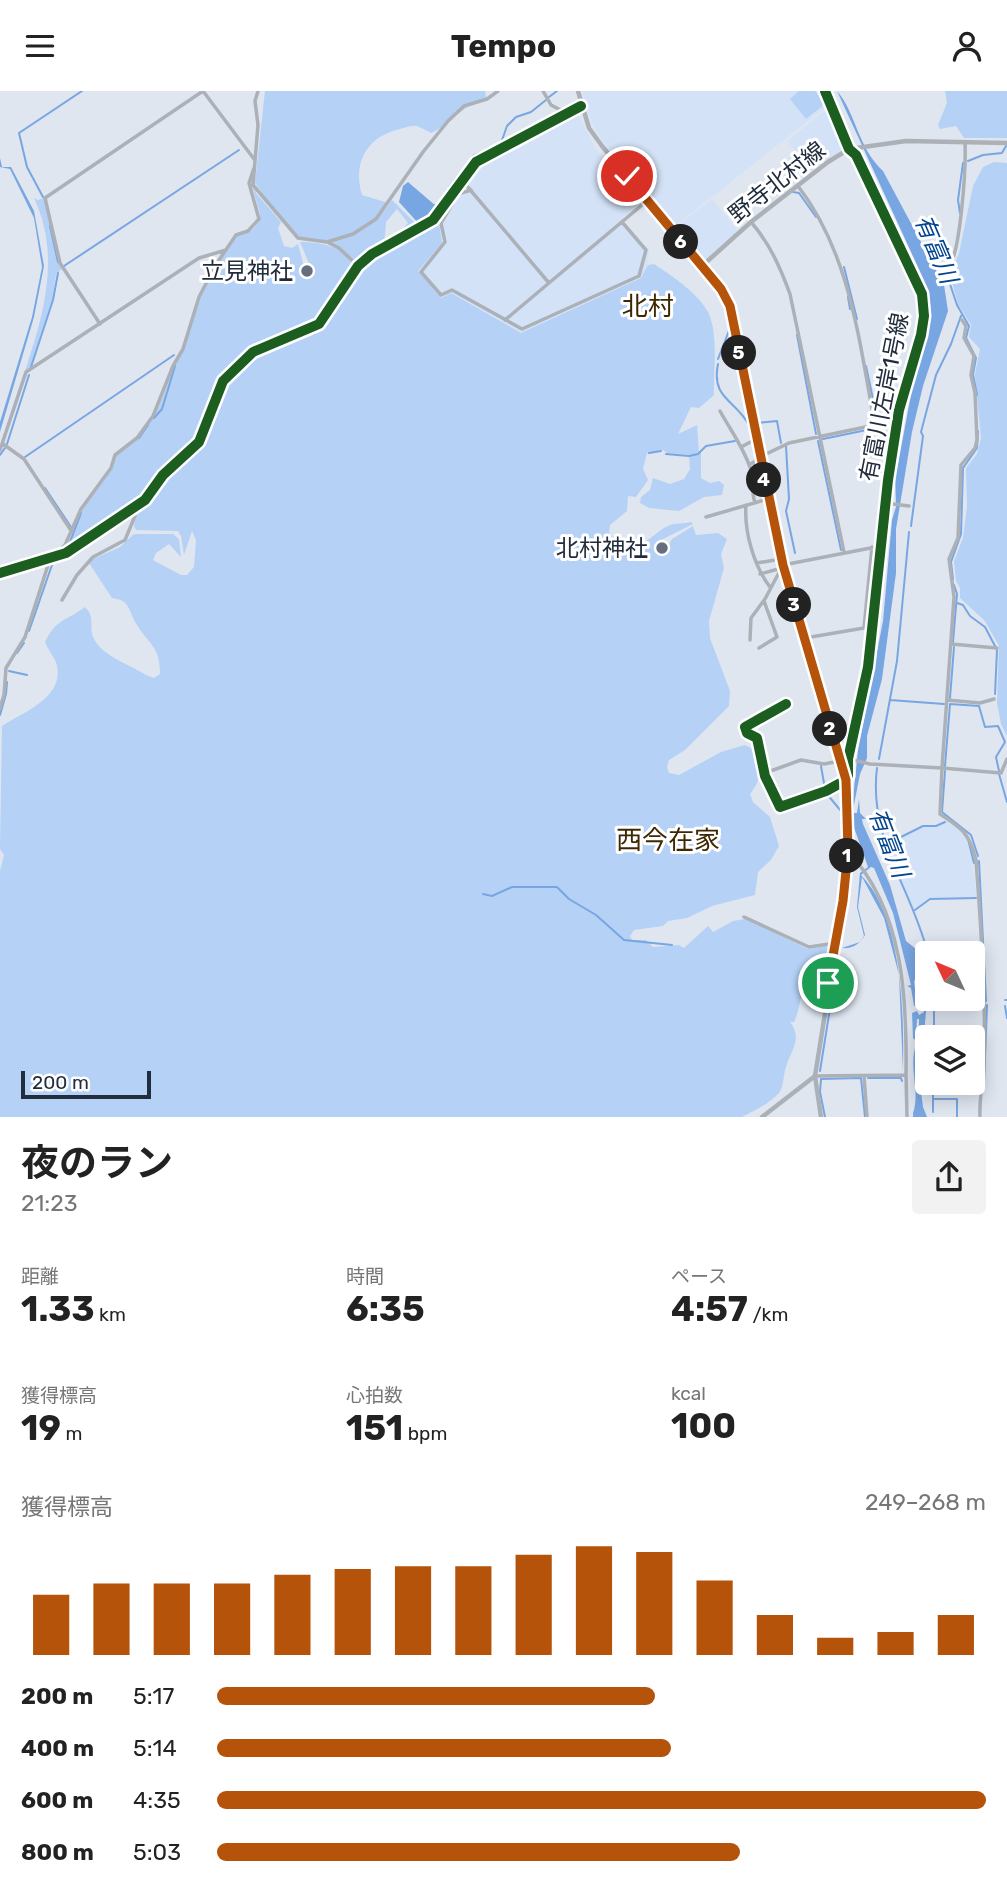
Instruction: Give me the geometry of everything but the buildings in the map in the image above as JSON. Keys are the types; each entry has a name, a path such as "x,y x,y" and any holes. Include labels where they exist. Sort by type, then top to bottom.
{"street":[{"path":"100,324 60,263 45,198 203,91 254,159"},
{"path":"258,91 255,101 258,125 252,180 257,191 298,238 327,242 339,248 358,266"},
{"path":"327,242 353,234 376,219 448,121 464,106 488,99 498,91"},
{"path":"543,91 551,105 566,113"},
{"path":"578,91 589,128 601,146 721,289 730,306 781,564 846,780"},
{"path":"825,91 849,149"},
{"path":"0,573 66,553 145,500 163,475 199,442 222,381 231,371 253,352 319,324 358,266 372,254 433,220 476,162 581,106"},
{"name":"野寺北村線","path":"702,266 751,222 849,149 906,141 1007,143"},
{"path":"946,272 951,265 962,221 965,142"},
{"name":"有富川左岸1号線","path":"849,149 856,155 901,247 922,294 924,307 921,335 899,410 881,545"},
{"path":"28,565 61,549 72,532 81,509 111,468 115,455 140,435 156,411 185,343 199,297 236,235 248,231 259,219 249,183 254,168"},
{"path":"461,179 549,282"},
{"path":"749,465 789,443 875,425 848,283 822,221 798,186"},
{"path":"471,190 458,194 442,223 445,242 421,272 440,295 452,290 522,329 639,276 646,250 622,222"},
{"path":"505,320 648,200"},
{"path":"751,222 766,239 790,294 844,552"},
{"path":"0,450 26,372 200,258 226,250"},
{"path":"962,320 966,326 964,338 974,356 971,375 975,393 977,440 975,448 961,465 958,538 949,559 954,597 940,814 967,834 976,860 984,985 984,1067 979,1117"},
{"path":"720,411 734,437 743,446 752,473 751,490 755,503"},
{"path":"743,446 756,439"},
{"path":"3,445 23,459 72,532"},
{"path":"706,517 768,499"},
{"path":"886,503 907,506"},
{"path":"746,505 745,517 760,574 770,587"},
{"path":"62,600 77,575 93,557 125,540 135,516 134,508"},
{"path":"757,563 781,564 881,545 868,667 846,780 848,851 815,1076 821,1117"},
{"path":"804,639 864,628 872,547"},
{"path":"0,708 6,668 25,638 50,559"},
{"path":"760,574 781,564"},
{"path":"750,640 751,618 764,601 781,564"},
{"path":"759,648 777,637 764,601"},
{"path":"951,644 997,648"},
{"path":"0,666 6,668"},
{"path":"947,700 980,703 994,699"},
{"path":"786,704 745,727 747,733 757,738 765,773 780,807 846,780"},
{"path":"836,746 850,749"},
{"path":"850,759 870,764 1001,773 1007,759"},
{"path":"765,773 801,760 824,764 840,761"},
{"path":"848,851 862,866 877,894 899,953 907,1016 907,1117"},
{"path":"744,917 809,947 836,943"},
{"path":"762,1117 815,1076 906,1075"},
{"path":"864,1076 867,1117"}],"shaded area":[{"path":"265,91 485,91 486,98 469,106 431,133 413,126 389,132 371,144 361,161 359,172 362,195 388,203 362,228 338,239 313,241 302,238 290,228 255,183"},
{"path":"582,91 820,91 827,106 675,226 603,142 592,124"},
{"path":"799,91 815,91 825,104 806,119 790,99"},
{"path":"837,91 868,152 883,171 944,285 948,311 923,386 912,432 896,529 896,573 882,679 867,736 867,758 860,774 853,810 857,813 859,799 860,813 866,819 862,819 863,824 890,885 906,941 915,948 914,1006 911,988 907,986 911,985 893,913 874,868 871,867 861,875 875,893 885,916 899,974 884,918 862,877 858,907 865,935 861,941 864,936 857,907 860,873 868,867 851,819 858,750 883,621 892,520 896,507 895,469 928,327 929,291"},
{"path":"945,91 1007,91 1007,138 964,138 956,126 940,129 938,125 947,103"},
{"path":"829,107 844,148 812,171 787,141"},
{"path":"577,112 595,148 642,201 621,219 649,251 648,265 641,278 522,334 451,294 441,298 418,271 442,243 439,222 468,173"},
{"path":"0,158 2,167 11,167 34,211 44,266 34,317 0,432 0,422 32,317 42,267 34,218 10,169 0,167"},
{"path":"994,162 1007,163 1007,736 1001,724 997,703 999,646 985,621 960,598 954,561 963,538 967,507 966,468 977,454 981,438 975,374 980,349 969,337 971,325 958,304 950,275 959,253 973,186 983,167"},
{"path":"250,179 256,193 281,222 278,228 284,246 292,248 298,244 307,278 312,278 313,273 300,242 333,247 347,256 353,271 320,320 312,326 248,353 228,371 218,385 196,443 162,471 144,498 69,549 51,555 69,541 84,507 110,470 116,455 139,437 156,413 190,331 200,297 216,265 237,236 252,230 259,222 260,214"},
{"path":"408,182 436,206 419,224 399,202 403,186"},
{"path":"457,192 439,222 442,243 418,271 441,298 451,293 521,333 641,278 648,265 654,264 684,285 708,312 714,342 714,395 699,408 691,407 678,434 697,425 701,478 710,483 719,481 724,485 722,495 704,497 679,511 649,508 640,503 641,497 650,490 653,478 670,484 684,479 690,469 689,457 694,455 667,453 663,450 647,453 643,469 648,480 636,497 628,496 627,511 610,525 609,532 617,542 633,548 670,525 693,524 661,540 657,547 660,552 665,552 672,539 693,526 696,535 718,533 727,539 721,554 724,568 709,621 710,638 730,691 729,706 685,750 669,760 667,767 669,773 679,775 721,752 745,745 752,749 761,767 758,781 750,794 753,802 770,817 779,846 771,860 758,872 755,895 712,906 687,918 668,921 663,926 634,930 630,936 632,940 646,940 653,947 679,945 684,948 708,926 713,932 733,921 745,919 808,949 832,945 825,967 805,986 798,1013 794,1022 790,1022 796,1039 781,1090 766,1104 742,1117 0,1117 0,871 4,855 0,849 2,726 31,709 49,694 58,674 56,662 45,642 57,625 85,607 91,618 94,639 103,650 146,675 154,678 160,674 156,652 128,607 123,601 112,598 89,563 120,547 134,534 173,534 179,539 181,557 169,544 156,553 153,560 181,575 187,575 194,567 196,540 192,531 184,555 178,531 136,530 134,526 137,510 148,501 166,474 203,440 228,378 256,352 317,328 333,310 367,260 434,224"},
{"path":"34,198 44,198 62,269 56,274 52,300 30,368 25,371 47,284 47,241"},
{"path":"712,199 738,231 703,262 674,228"},
{"path":"392,200 419,227 395,238 408,223 397,209 386,222 384,246 356,261 330,242 365,227 379,216"},
{"path":"946,821 962,830 970,845 977,897 930,898 914,910 885,847 923,827 937,827"},
{"path":"859,942 852,947 842,948 838,954 839,949"},
{"path":"899,976 903,1023 903,1071"},
{"path":"917,1011 919,1015 926,1011 925,1025 919,1025 917,1019 915,1040 912,1013"},
{"path":"915,1048 915,1083 913,1060"},
{"path":"916,1095 921,1095 927,1117 913,1117"}],"waterway":[{"path":"43,197 27,167 19,133 82,91"},
{"path":"549,97 557,91"},
{"path":"449,187 473,156 501,143 507,126 516,117 531,112 546,100"},
{"path":"968,161 983,155 1002,153 1006,146"},
{"path":"64,266 239,150"},
{"path":"960,213 958,200 963,163"},
{"path":"433,205 437,205 447,190"},
{"path":"793,192 799,193 816,217"},
{"path":"50,226 58,262"},
{"path":"876,541 891,429 920,310 917,291 895,245"},
{"path":"844,267 857,319"},
{"path":"31,367 53,300 58,273"},
{"name":"有富川","path":"947,275 957,305 969,326 966,338 976,358 973,374 977,395"},
{"path":"848,297 850,309"},
{"path":"734,307 737,330"},
{"path":"911,526 923,436 921,432 936,375 961,316"},
{"path":"718,359 730,328"},
{"path":"797,335 816,434"},
{"path":"739,337 757,423 777,421 781,443"},
{"path":"25,457 174,355"},
{"path":"718,364 717,376 721,392 749,425"},
{"path":"154,418 162,409 175,366"},
{"path":"866,366 878,423"},
{"path":"7,444 29,375"},
{"path":"139,438 148,425"},
{"path":"823,439 891,425"},
{"path":"953,579 951,562 961,534 963,468 977,448 978,431"},
{"path":"666,454 689,456 698,454 706,446 735,441"},
{"path":"818,441 841,550"},
{"path":"786,446 789,499 786,511 795,553"},
{"path":"0,455 5,448"},
{"path":"649,453 661,451"},
{"path":"45,488 71,527"},
{"path":"59,553 70,542 81,513"},
{"path":"879,759 897,661 909,532"},
{"path":"29,631 53,562"},
{"path":"953,642 957,594 954,585"},
{"path":"957,603 963,605 970,616 985,627 995,646"},
{"path":"17,653 24,643"},
{"path":"950,698 954,647"},
{"path":"995,694 997,650"},
{"path":"9,671 27,675"},
{"path":"0,715 7,682"},
{"path":"890,700 944,704"},
{"path":"945,766 950,704 979,706 985,727 998,726 1005,742 996,757 999,771"},
{"path":"821,766 825,789"},
{"name":"有富川","path":"877,768 876,794 885,841 924,941"},
{"path":"945,771 942,812 971,835 978,856"},
{"path":"999,774 1007,802"},
{"path":"826,793 841,811"},
{"name":"有富川","path":"887,844 923,826 936,826 945,822"},
{"path":"969,843 974,863"},
{"path":"979,861 986,1001"},
{"path":"483,894 492,896 512,887 557,887 569,899 596,915 624,940 672,945"},
{"path":"915,910 930,899 976,898"},
{"path":"820,1071 839,952"},
{"path":"985,1057 987,1005"},
{"path":"1005,1006 1007,1018"},
{"path":"934,1011 934,1025"},
{"path":"825,1117 820,1092 821,1079 861,1078 865,1117"},
{"path":"868,1078 901,1078 902,1081"},
{"path":"933,1095 933,1112"},
{"path":"933,1099 957,1099 957,1117"}],"cycle path":[{"path":"786,704 745,727 747,733 757,738 765,776 780,807 826,791 846,780 848,776 848,759 868,667 888,480 899,410 924,316 922,294 856,155 849,149 825,91"},
{"path":"0,573 66,553 145,500 163,475 199,442 223,381 253,352 319,324 358,266 372,254 433,220 476,162 581,106"}],"place":[{"name":"立見神社","path":"307,271"},
{"name":"北村神社","path":"662,548"}],"district":[{"name":"北村","path":"648,306"},
{"name":"西今在家","path":"668,840"}],"route":[{"path":"627,176 721,289 730,306 783,565 846,780 848,851 843,901 828,983"}]}
